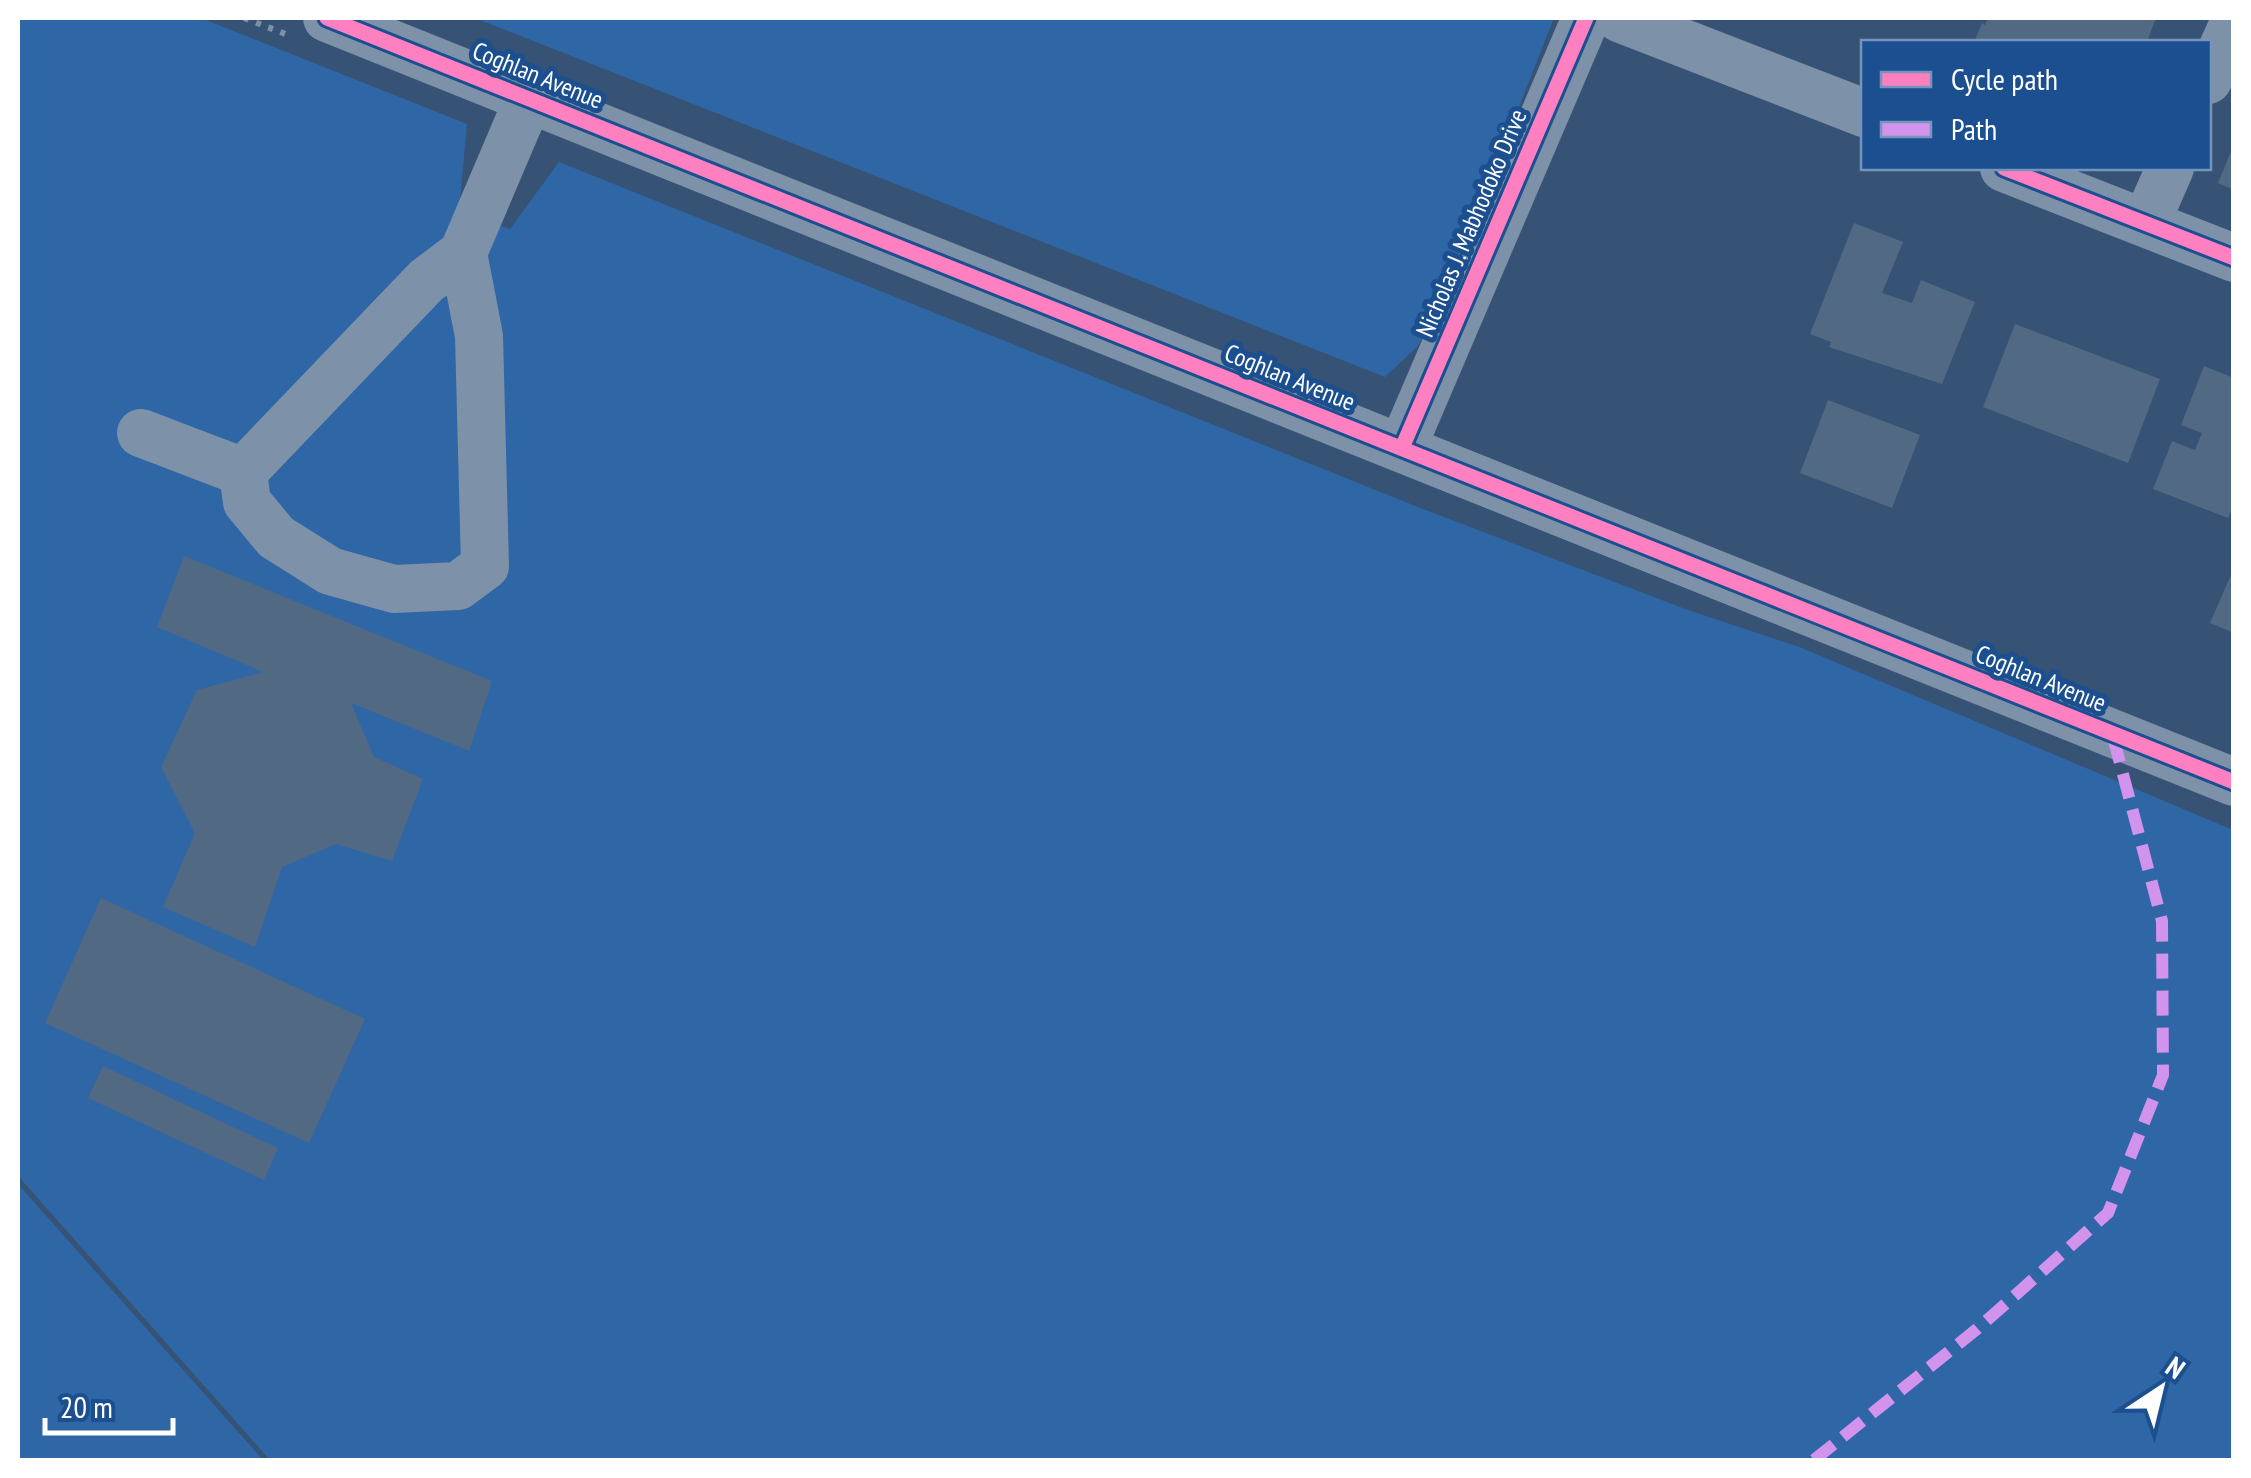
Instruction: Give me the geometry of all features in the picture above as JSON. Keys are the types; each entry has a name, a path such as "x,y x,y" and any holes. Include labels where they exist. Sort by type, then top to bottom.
{"street":[{"name":"Coghlan Avenue","path":"327,18 2234,782"},
{"name":"Nicholas J. Mabhodoko Drive","path":"1402,448 1586,18"},
{"path":"1619,18 1861,112"},
{"path":"2211,73 2234,23"},
{"path":"463,253 479,336 486,566 458,586 426,588 394,589 330,571 276,537 246,502 243,472 426,281 463,253 529,98"},
{"path":"2009,170 2234,258"},
{"path":"2146,223 2169,170"},
{"path":"141,433 243,472"}],"shaded area":[{"path":"18,18 201,18 467,124 459,212 510,229 559,162 1418,507 1688,610 1797,646 2233,830 2233,1460 270,1460 18,1176"},
{"path":"475,18 1554,18 1442,302 1418,346 1385,377"},
{"path":"18,1184 263,1460 18,1460"}],"building":[{"path":"1988,18 2156,18 2148,40 1975,40 1982,23 1985,25"},
{"path":"2234,144 2234,190 2218,183"},
{"path":"1854,223 1903,242 1882,293 1912,303 1921,280 1975,302 1942,384 1829,347 1831,342 1810,334"},
{"path":"2015,324 2160,379 2128,463 1983,407"},
{"path":"2204,366 2234,378 2234,505 2228,518 2153,489 2172,441 2195,450 2202,433 2181,425"},
{"path":"1828,400 1920,435 1892,508 1800,473"},
{"path":"184,556 492,681 469,751 351,703 374,757 423,779 392,861 336,844 282,867 255,947 163,907 195,833 161,767 197,690 263,672 157,627"},
{"path":"2234,568 2234,633 2210,623"},
{"path":"101,898 365,1019 309,1143 45,1023"},
{"path":"103,1066 278,1148 264,1180 88,1098"}],"marked path":[{"path":"1814,1460 1977,1329 2108,1213 2163,1075 2162,921 2112,733"}],"cycle path":[{"path":"327,18 2234,782"},
{"path":"1402,448 1586,18"},
{"path":"2009,170 2234,258"}]}
